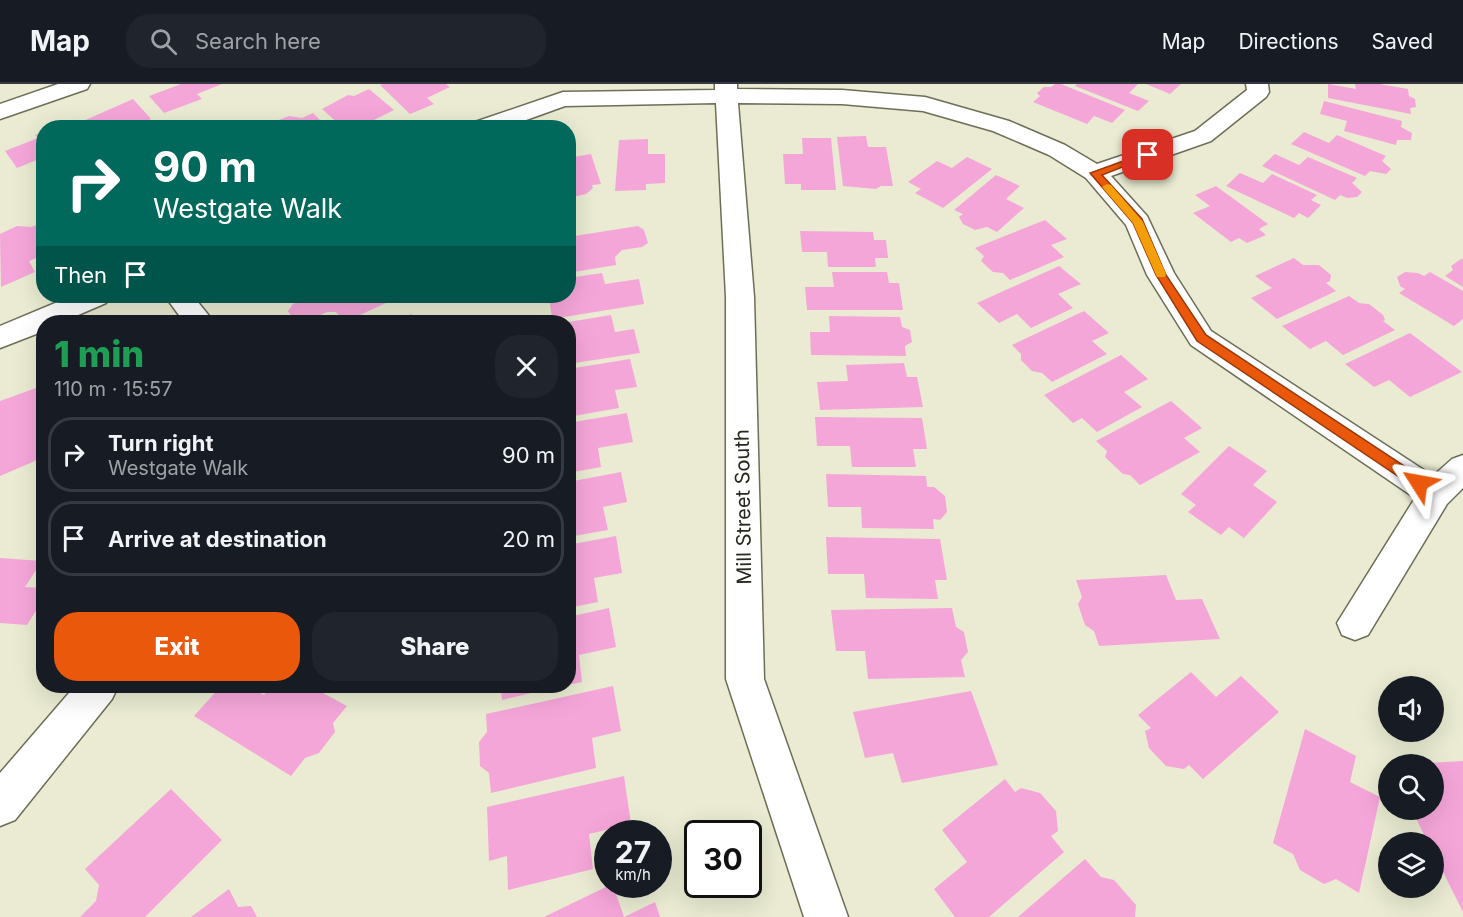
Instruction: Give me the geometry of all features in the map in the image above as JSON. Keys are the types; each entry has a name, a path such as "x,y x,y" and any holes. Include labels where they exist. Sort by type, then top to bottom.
{"street":[{"path":"0,112 79,84"},
{"path":"1095,173 1203,136 1258,92 1257,84"},
{"path":"503,120 562,99 727,90 925,104 1001,126 1057,150 1095,173 1138,222 1161,275 1202,338 1435,494"},
{"name":"Mill Street South","path":"727,90 740,297 745,680 826,917"},
{"path":"53,315 80,303"},
{"path":"184,303 194,315"},
{"path":"0,338 36,322"},
{"path":"1355,623 1435,494 1463,468"},
{"path":"0,805 93,693"}],"building":[{"path":"181,84 222,84 197,94 202,99 164,113 149,96"},
{"path":"446,84 450,87 427,98 434,104 410,114 380,85"},
{"path":"1061,84 1125,110 1112,123 1094,116 1087,124 1033,102 1040,96 1037,93 1044,87 1051,87"},
{"path":"1077,84 1138,84 1129,93 1149,101 1138,111 1075,86"},
{"path":"1146,84 1181,84 1170,94"},
{"path":"1328,84 1356,89 1355,84 1380,84 1408,89 1409,96 1415,99 1416,107 1410,108 1411,114 1328,98"},
{"path":"369,89 394,110 374,120 334,120 322,109 348,95 354,96"},
{"path":"133,99 151,119 149,120 86,120"},
{"path":"1324,101 1402,121 1401,127 1412,133 1411,140 1397,140 1396,145 1344,131 1347,121 1320,114"},
{"path":"313,113 320,120 279,120 289,116 302,118"},
{"path":"1304,132 1329,143 1337,135 1386,156 1382,161 1391,169 1386,174 1370,171 1365,176 1291,144"},
{"path":"866,136 868,147 886,147 893,186 881,186 876,189 843,186 837,137"},
{"path":"802,138 831,138 836,190 801,190 801,184 785,184 783,154 803,154"},
{"path":"36,139 36,160 17,168 5,151"},
{"path":"648,139 648,154 665,154 665,183 646,184 646,190 615,191 619,140"},
{"path":"591,154 601,184 592,185 593,188 586,194 576,196 576,156"},
{"path":"1275,154 1299,165 1308,157 1357,178 1352,183 1362,192 1357,197 1347,198 1340,195 1335,200 1262,166"},
{"path":"967,157 992,169 943,208 915,193 921,189 908,182 937,161 952,168"},
{"path":"1240,173 1263,183 1272,174 1317,195 1311,200 1321,205 1308,218 1299,213 1294,218 1226,186"},
{"path":"996,175 1020,186 1006,199 1024,208 997,232 987,227 975,230 963,224 959,217 963,214 954,210"},
{"path":"1216,186 1268,224 1259,229 1266,235 1247,243 1239,238 1231,242 1193,213 1210,206 1195,195"},
{"path":"1045,220 1067,239 1051,245 1064,257 1010,280 1003,273 993,272 981,261 984,256 975,248"},
{"path":"36,225 36,258 29,261 35,272 1,287 0,234 17,226"},
{"path":"638,226 644,230 648,243 642,247 622,250 615,257 616,265 576,272 576,236"},
{"path":"800,231 873,232 874,240 886,240 888,258 875,258 876,267 828,267 827,252 802,252"},
{"path":"1294,258 1303,265 1319,265 1331,275 1330,281 1326,283 1336,291 1277,319 1251,298 1272,288 1255,276"},
{"path":"1463,259 1463,287 1445,276 1453,270 1451,266"},
{"path":"1059,266 1081,284 1058,294 1073,308 1031,328 1017,314 999,323 977,303"},
{"path":"832,272 887,272 889,283 899,283 903,310 807,310 805,287 834,287"},
{"path":"1405,272 1424,276 1430,272 1463,291 1463,319 1454,326 1399,293 1405,289 1400,286 1397,277"},
{"path":"602,273 605,284 639,279 644,304 576,315 551,315 550,303 576,303 576,277"},
{"path":"1349,296 1359,303 1369,304 1383,315 1385,320 1383,321 1395,330 1343,355 1326,341 1310,349 1282,326"},
{"path":"386,303 360,315 339,315 336,312 327,312 321,315 291,315 288,311 293,304"},
{"path":"1084,311 1109,333 1092,341 1107,354 1052,382 1042,373 1032,371 1021,360 1021,354 1012,345"},
{"path":"611,315 615,332 634,329 640,353 576,363 576,321"},
{"path":"829,316 900,317 902,327 910,330 912,342 905,346 906,356 811,355 810,332 830,332"},
{"path":"1410,333 1462,372 1410,397 1389,380 1374,387 1345,364"},
{"path":"1121,355 1148,379 1124,392 1142,407 1097,432 1082,418 1073,423 1044,395"},
{"path":"630,359 637,387 615,390 619,408 576,416 576,368"},
{"path":"904,363 907,377 917,377 923,407 820,410 817,382 848,381 846,365"},
{"path":"36,388 36,460 0,476 0,401"},
{"path":"1171,401 1202,428 1184,438 1200,452 1140,485 1130,475 1123,474 1105,457 1107,451 1096,441"},
{"path":"627,413 633,442 598,448 601,467 576,472 576,422"},
{"path":"815,417 922,418 927,449 913,449 916,467 852,467 850,446 817,446"},
{"path":"1229,446 1267,471 1253,485 1277,502 1244,538 1229,527 1221,535 1188,512 1196,505 1181,494"},
{"path":"621,472 627,502 603,507 608,530 576,536 576,480"},
{"path":"826,474 926,476 927,487 934,487 945,496 947,512 940,520 933,519 934,529 862,528 861,507 828,507"},
{"path":"616,536 622,573 594,578 598,602 576,606 576,544"},
{"path":"826,537 940,539 947,580 935,580 938,599 866,598 864,574 828,574"},
{"path":"0,558 36,561 36,570 25,587 36,588 36,611 27,625 0,623"},
{"path":"1166,575 1176,600 1202,599 1220,639 1099,646 1094,631 1085,625 1078,604 1082,597 1076,580"},
{"path":"609,608 616,647 579,655 582,682 576,683 576,615"},
{"path":"952,608 956,627 964,632 968,652 961,660 965,677 868,679 865,651 836,651 831,610"},
{"path":"1191,672 1216,697 1241,676 1279,712 1203,779 1189,765 1184,769 1166,766 1149,748 1145,731 1151,728 1138,715"},
{"path":"613,686 621,731 592,738 596,768 491,793 489,773 480,766 479,742 487,732 486,714"},
{"path":"971,691 998,765 902,783 893,753 865,758 853,712"},
{"path":"215,693 260,693 264,695 266,693 323,693 347,706 333,723 335,732 319,753 305,758 291,776 194,716"},
{"path":"501,693 532,693 502,700"},
{"path":"1305,729 1356,756 1350,782 1378,796 1378,806 1359,893 1336,879 1324,884 1300,870 1293,854 1273,843"},
{"path":"1463,761 1463,912 1444,874 1444,832 1423,832 1417,820 1444,820 1444,762"},
{"path":"624,776 630,820 594,820 594,833 589,834 593,869 508,890 507,856 489,861 487,807"},
{"path":"1005,779 1015,792 1021,788 1040,793 1056,811 1058,831 1051,836 1064,852 989,917 955,917 934,889 967,862 942,830"},
{"path":"171,789 222,840 145,917 80,917 96,901 99,885 85,869"},
{"path":"1085,859 1101,877 1114,880 1136,905 1135,917 1018,917"},
{"path":"229,889 238,907 251,906 257,917 191,917"},
{"path":"594,893 594,898 617,898 624,917 544,917"},
{"path":"655,902 660,917 624,917"}],"slow traffic":[{"path":"1107,187 1138,222 1161,274"}],"route":[{"path":"1148,155 1095,173 1138,222 1161,275 1202,338 1419,483"}]}
